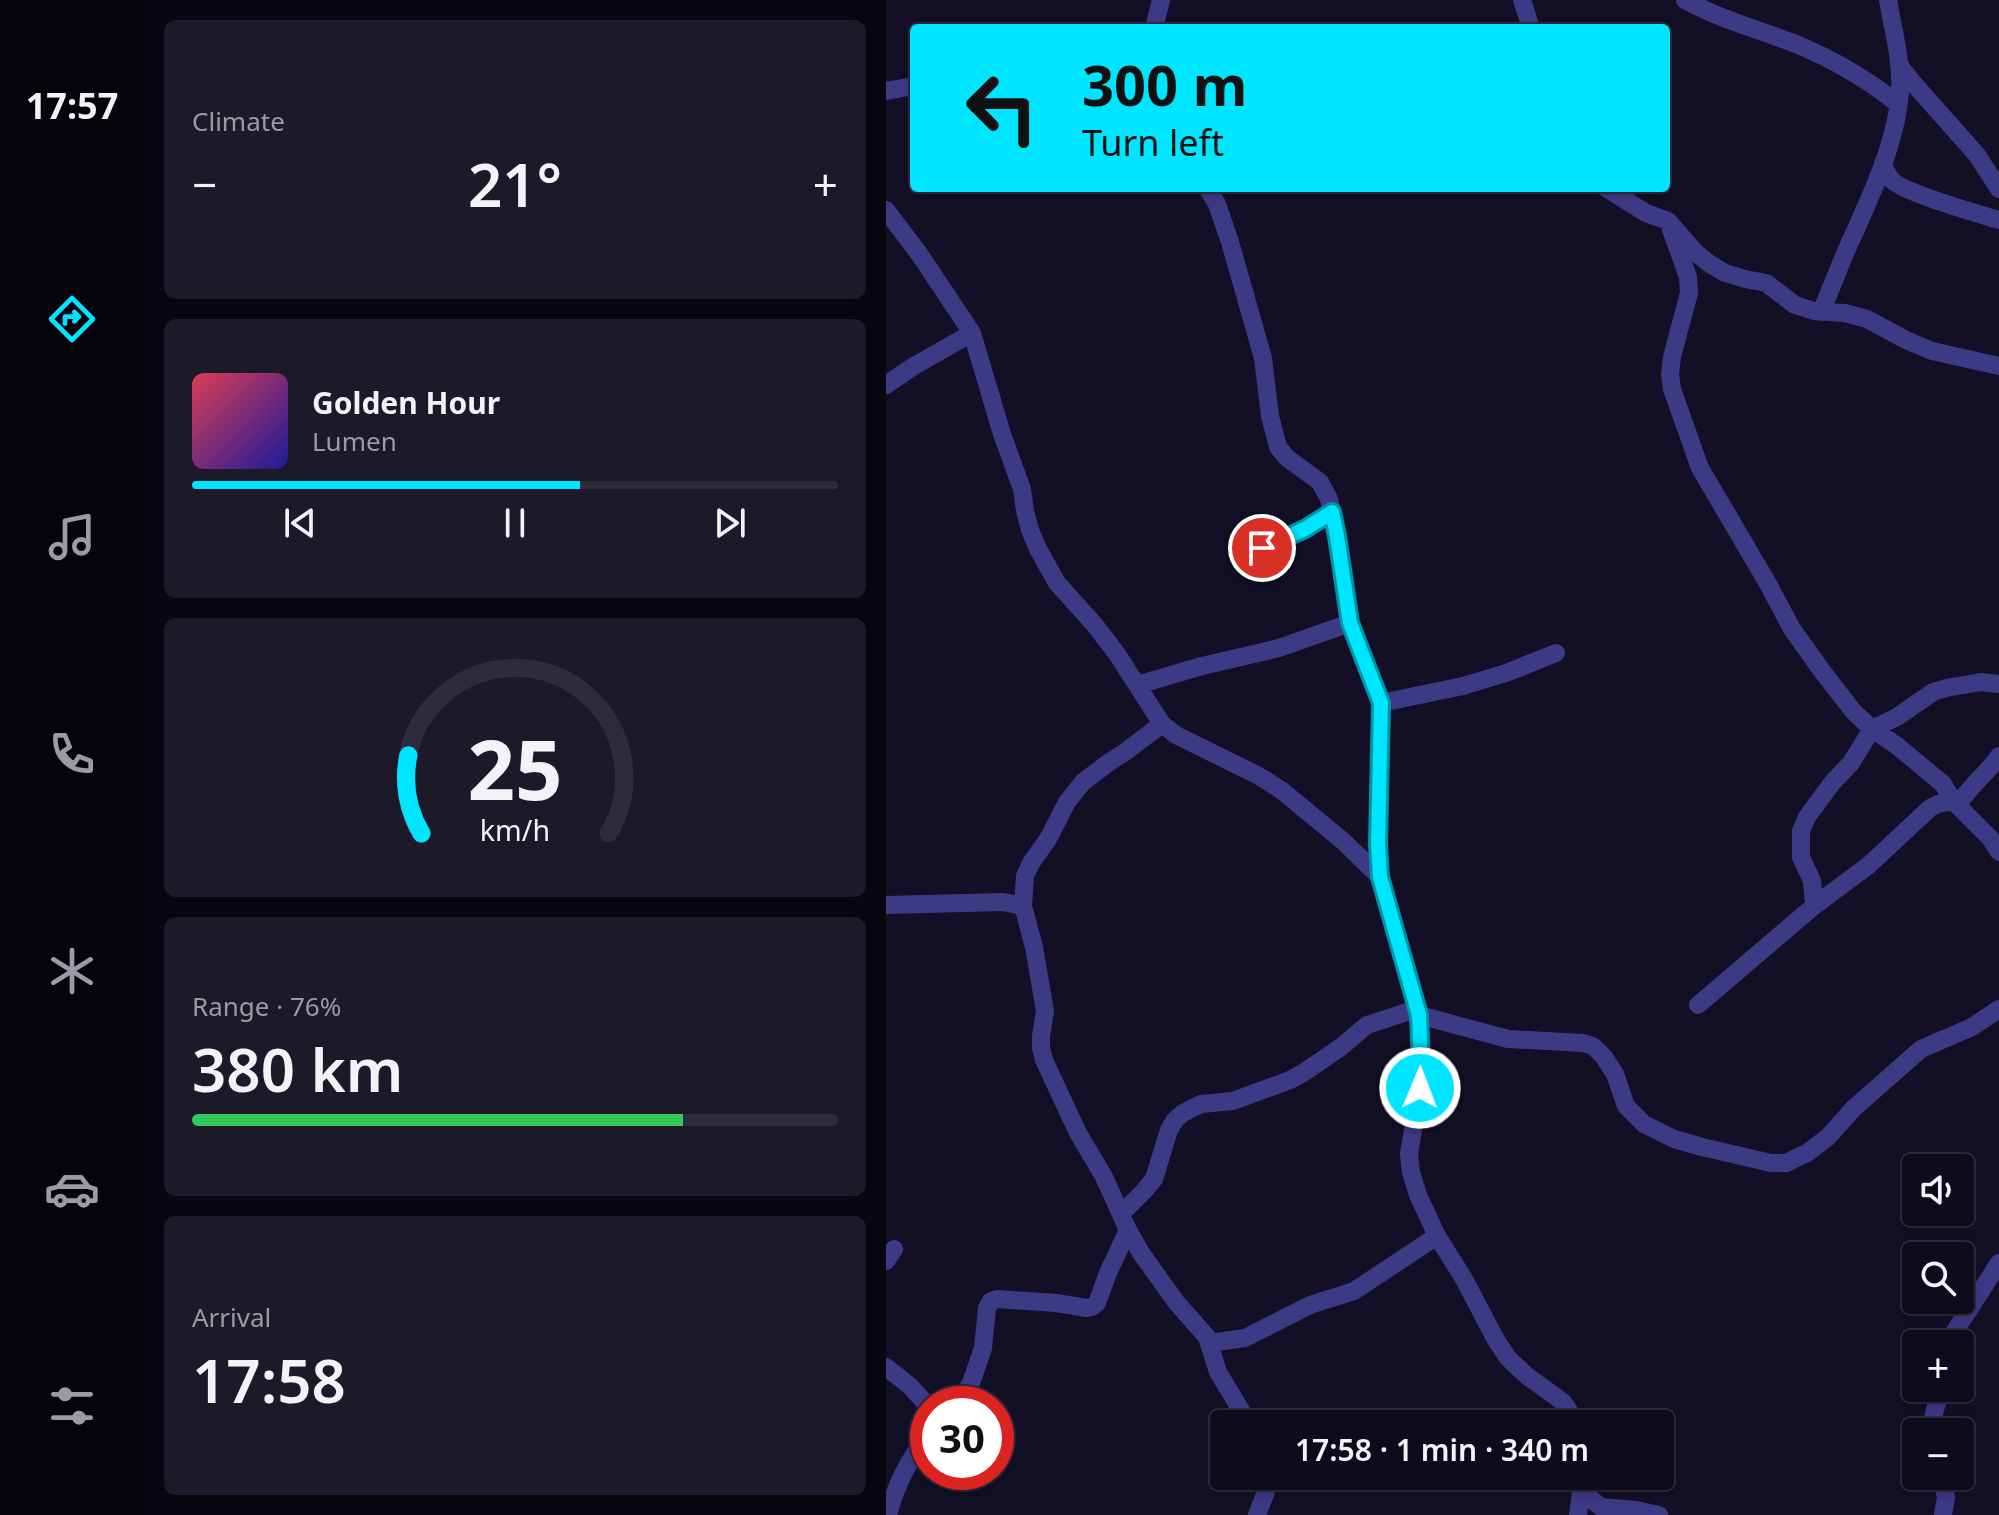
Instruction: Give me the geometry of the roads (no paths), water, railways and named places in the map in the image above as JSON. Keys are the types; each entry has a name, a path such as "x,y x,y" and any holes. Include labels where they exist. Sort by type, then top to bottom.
{"street":[{"path":"1155,24 1161,0"},
{"path":"1522,0 1530,24"},
{"path":"1685,0 1799,45 1856,74 1898,104"},
{"path":"1821,312 1883,163 1898,104 1899,65 1888,0"},
{"path":"1899,65 1977,155 1999,189"},
{"path":"886,91 910,87"},
{"path":"1883,163 1898,185 1999,220"},
{"path":"1210,192 1230,242 1263,358 1270,416 1278,447 1287,458 1320,482 1329,499 1350,623 1381,703 1380,877 1418,1012 1420,1088 1409,1154 1411,1172 1437,1236 1496,1340 1508,1358 1563,1402 1568,1410"},
{"path":"1612,192 1646,213 1668,221 1710,264 1725,273 1766,283 1795,305 1867,319 1932,351 1999,366"},
{"path":"886,210 972,333 1022,489 1025,511 1038,549 1057,583 1117,654 1162,724 1176,735 1281,790 1343,841 1380,877"},
{"path":"1668,221 1688,277 1689,293 1670,374 1672,389 1700,468 1792,629 1853,711 1943,784 1955,803 1990,838 1999,852"},
{"path":"886,385 972,333"},
{"path":"1247,553 1305,529 1332,512"},
{"path":"1137,685 1210,663 1279,648 1350,623"},
{"path":"1381,703 1463,686 1556,653"},
{"path":"1814,906 1812,881 1801,857 1801,831 1807,817 1851,763 1872,729 1897,717 1933,692 1981,682 1999,684"},
{"path":"1162,724 1083,782 1067,802 1025,876 1023,906 1042,983 1045,1011 1041,1048 1044,1060 1078,1133 1104,1177 1141,1253 1210,1343 1218,1372 1241,1410"},
{"path":"1698,1005 1814,906 1869,865 1930,808 1955,803 1992,767 1999,756"},
{"path":"886,905 1003,902 1023,906"},
{"path":"969,1386 980,1356 987,1308 991,1301 1056,1303 1087,1308 1097,1303 1125,1222 1154,1179 1175,1120 1201,1104 1233,1101 1290,1080 1341,1047 1367,1025 1418,1012 1508,1039 1593,1046 1615,1074 1626,1106 1644,1124 1674,1139 1771,1163 1786,1163 1807,1153 1828,1137 1854,1108 1921,1049 1961,1033 1999,1009"},
{"path":"1210,1343 1245,1338 1310,1305 1354,1291 1437,1236"},
{"path":"1956,1330 1999,1263"},
{"path":"886,1367 910,1386"},
{"path":"888,1515 899,1478 910,1459"},
{"path":"1257,1515 1267,1490"},
{"path":"1578,1515 1580,1490"},
{"path":"1585,1490 1601,1507 1659,1515"},
{"path":"1943,1515 1944,1490"}]}
